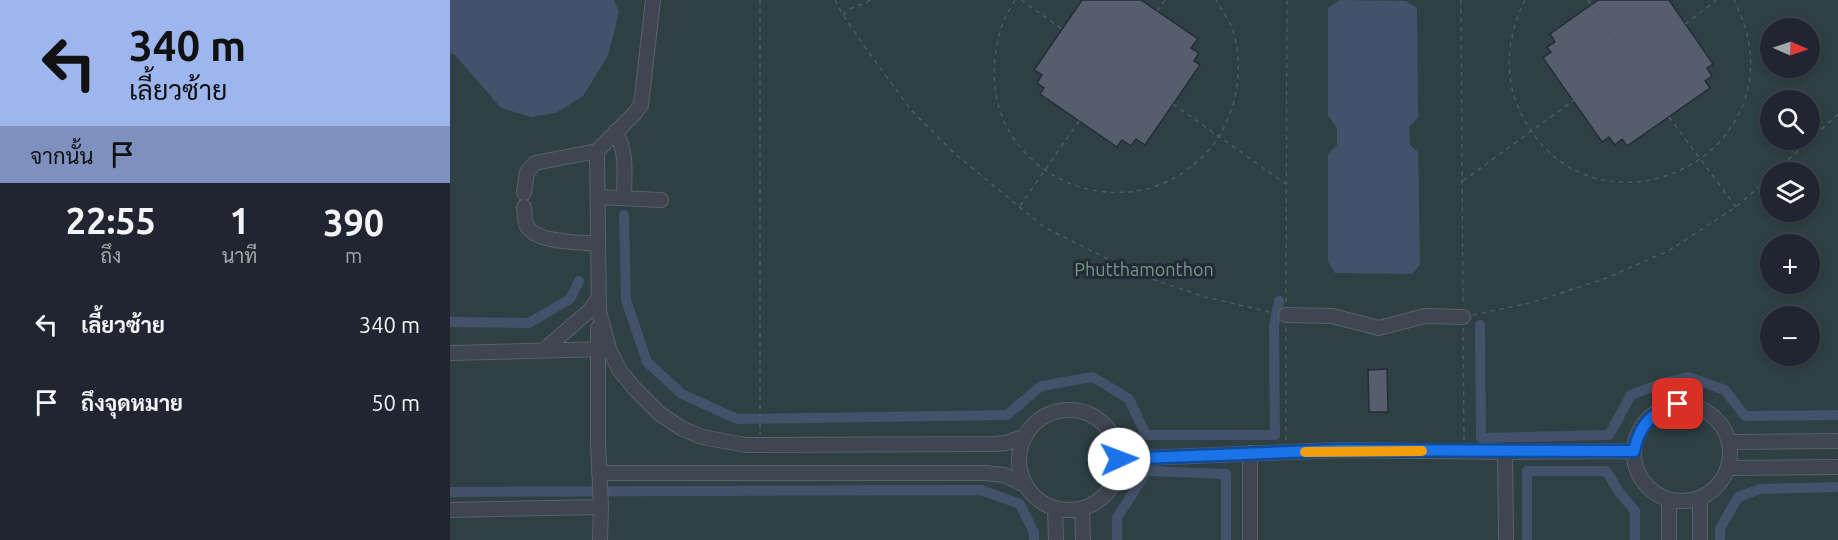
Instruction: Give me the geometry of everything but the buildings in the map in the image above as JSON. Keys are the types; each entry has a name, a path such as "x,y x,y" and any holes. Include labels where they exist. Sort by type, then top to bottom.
{"street":[{"path":"598,244 553,240 531,232 525,223 524,200 527,172 534,163 597,151 635,113 640,105 653,0"},
{"path":"615,132 624,149 624,198"},
{"path":"597,151 598,305 604,349 599,477 600,540"},
{"path":"598,197 661,200"},
{"path":"545,349 598,305"},
{"path":"1286,315 1332,316 1378,328 1425,316 1463,316"},
{"path":"604,349 635,389 660,414 681,428 713,440 746,445 995,444 1023,437"},
{"path":"450,353 604,349"},
{"path":"1678,404 1699,408 1716,418 1725,429 1730,442 1731,455 1729,468 1718,486 1700,499 1685,502 1669,500 1657,495 1647,487 1639,476 1634,451 1636,437 1643,424 1665,408 1678,404"},
{"path":"599,477 995,473 1025,485 1043,504 1069,511 1082,509 1097,502 1109,490 1118,470 1117,444 1110,431 1100,420 1087,412 1072,409 1058,410 1044,416 1032,425 1023,437 1018,461 1025,485"},
{"path":"1730,442 1838,441"},
{"path":"1119,459 1339,450 1634,451"},
{"path":"1505,452 1506,540"},
{"path":"1250,453 1250,540"},
{"path":"1729,468 1838,467"},
{"path":"1700,499 1700,540"},
{"path":"1669,500 1669,540"},
{"path":"450,510 601,503"},
{"path":"1055,509 1056,540"},
{"path":"1082,509 1083,540"}],"path":[{"path":"760,0 760,445"},
{"path":"835,0 843,15 911,110 954,153 1044,227 1140,275 1205,297 1286,315"},
{"path":"843,15 850,9 871,0"},
{"path":"1015,0 1001,26 994,57 995,90 1004,121 1021,149 1044,171 1074,187 1107,194 1140,192 1171,181 1199,162 1220,136 1235,102 1239,64 1231,27 1216,0"},
{"path":"1021,0 1062,28"},
{"path":"1157,11 1165,0"},
{"path":"1286,453 1287,0"},
{"path":"1461,0 1464,451"},
{"path":"1525,0 1516,17 1509,54 1510,78 1514,99 1531,131 1566,165 1608,181 1633,182 1658,179 1693,165 1718,146 1734,124 1744,104 1750,73 1743,18 1734,0"},
{"path":"1588,0 1615,40"},
{"path":"1685,24 1717,0"},
{"path":"1666,37 1672,34"},
{"path":"1077,39 1082,42"},
{"path":"1130,49 1133,46"},
{"path":"1623,50 1626,55"},
{"path":"1589,90 1594,88"},
{"path":"1155,93 1159,95"},
{"path":"1657,98 1659,102"},
{"path":"1462,182 1574,100"},
{"path":"1173,104 1287,184"},
{"path":"1090,110 1093,106"},
{"path":"1786,162 1838,114"},
{"path":"1669,117 1736,207"},
{"path":"1020,206 1079,121"},
{"path":"1463,316 1530,303 1604,279 1668,251 1736,207 1760,186"}],"green space":[{"name":"Phutthamonthon","path":"450,0 1838,0 1838,540 450,540"}],"water":[{"path":"450,0 614,0 619,12 608,56 583,96 556,113 531,117 501,108 455,55 450,53"},
{"path":"1340,0 1406,1 1417,8 1418,118 1409,127 1410,145 1418,152 1420,265 1412,274 1335,273 1328,262 1328,154 1337,145 1337,128 1328,115 1328,8"}],"waterway":[{"path":"624,215 626,300 647,362 682,394 737,419 1007,415 1041,386 1093,377 1129,399 1146,435 1275,435 1274,326 1279,301"},
{"path":"450,322 529,323 570,299 579,281"},
{"path":"1480,325 1481,438 1609,435 1631,395 1663,383 1688,377 1725,390 1745,416 1838,415"},
{"path":"1117,540 1117,518 1147,471 1226,474 1226,540"},
{"path":"1527,540 1527,471 1606,471 1635,511 1635,540"},
{"path":"1720,540 1720,529 1738,497 1760,489 1838,487"},
{"path":"450,492 981,490 1020,504 1034,533 1034,540"}],"slow traffic":[{"path":"1305,452 1422,451"}],"route":[{"path":"1119,459 1339,450 1634,451 1636,437 1643,424 1665,408 1678,404"}]}
